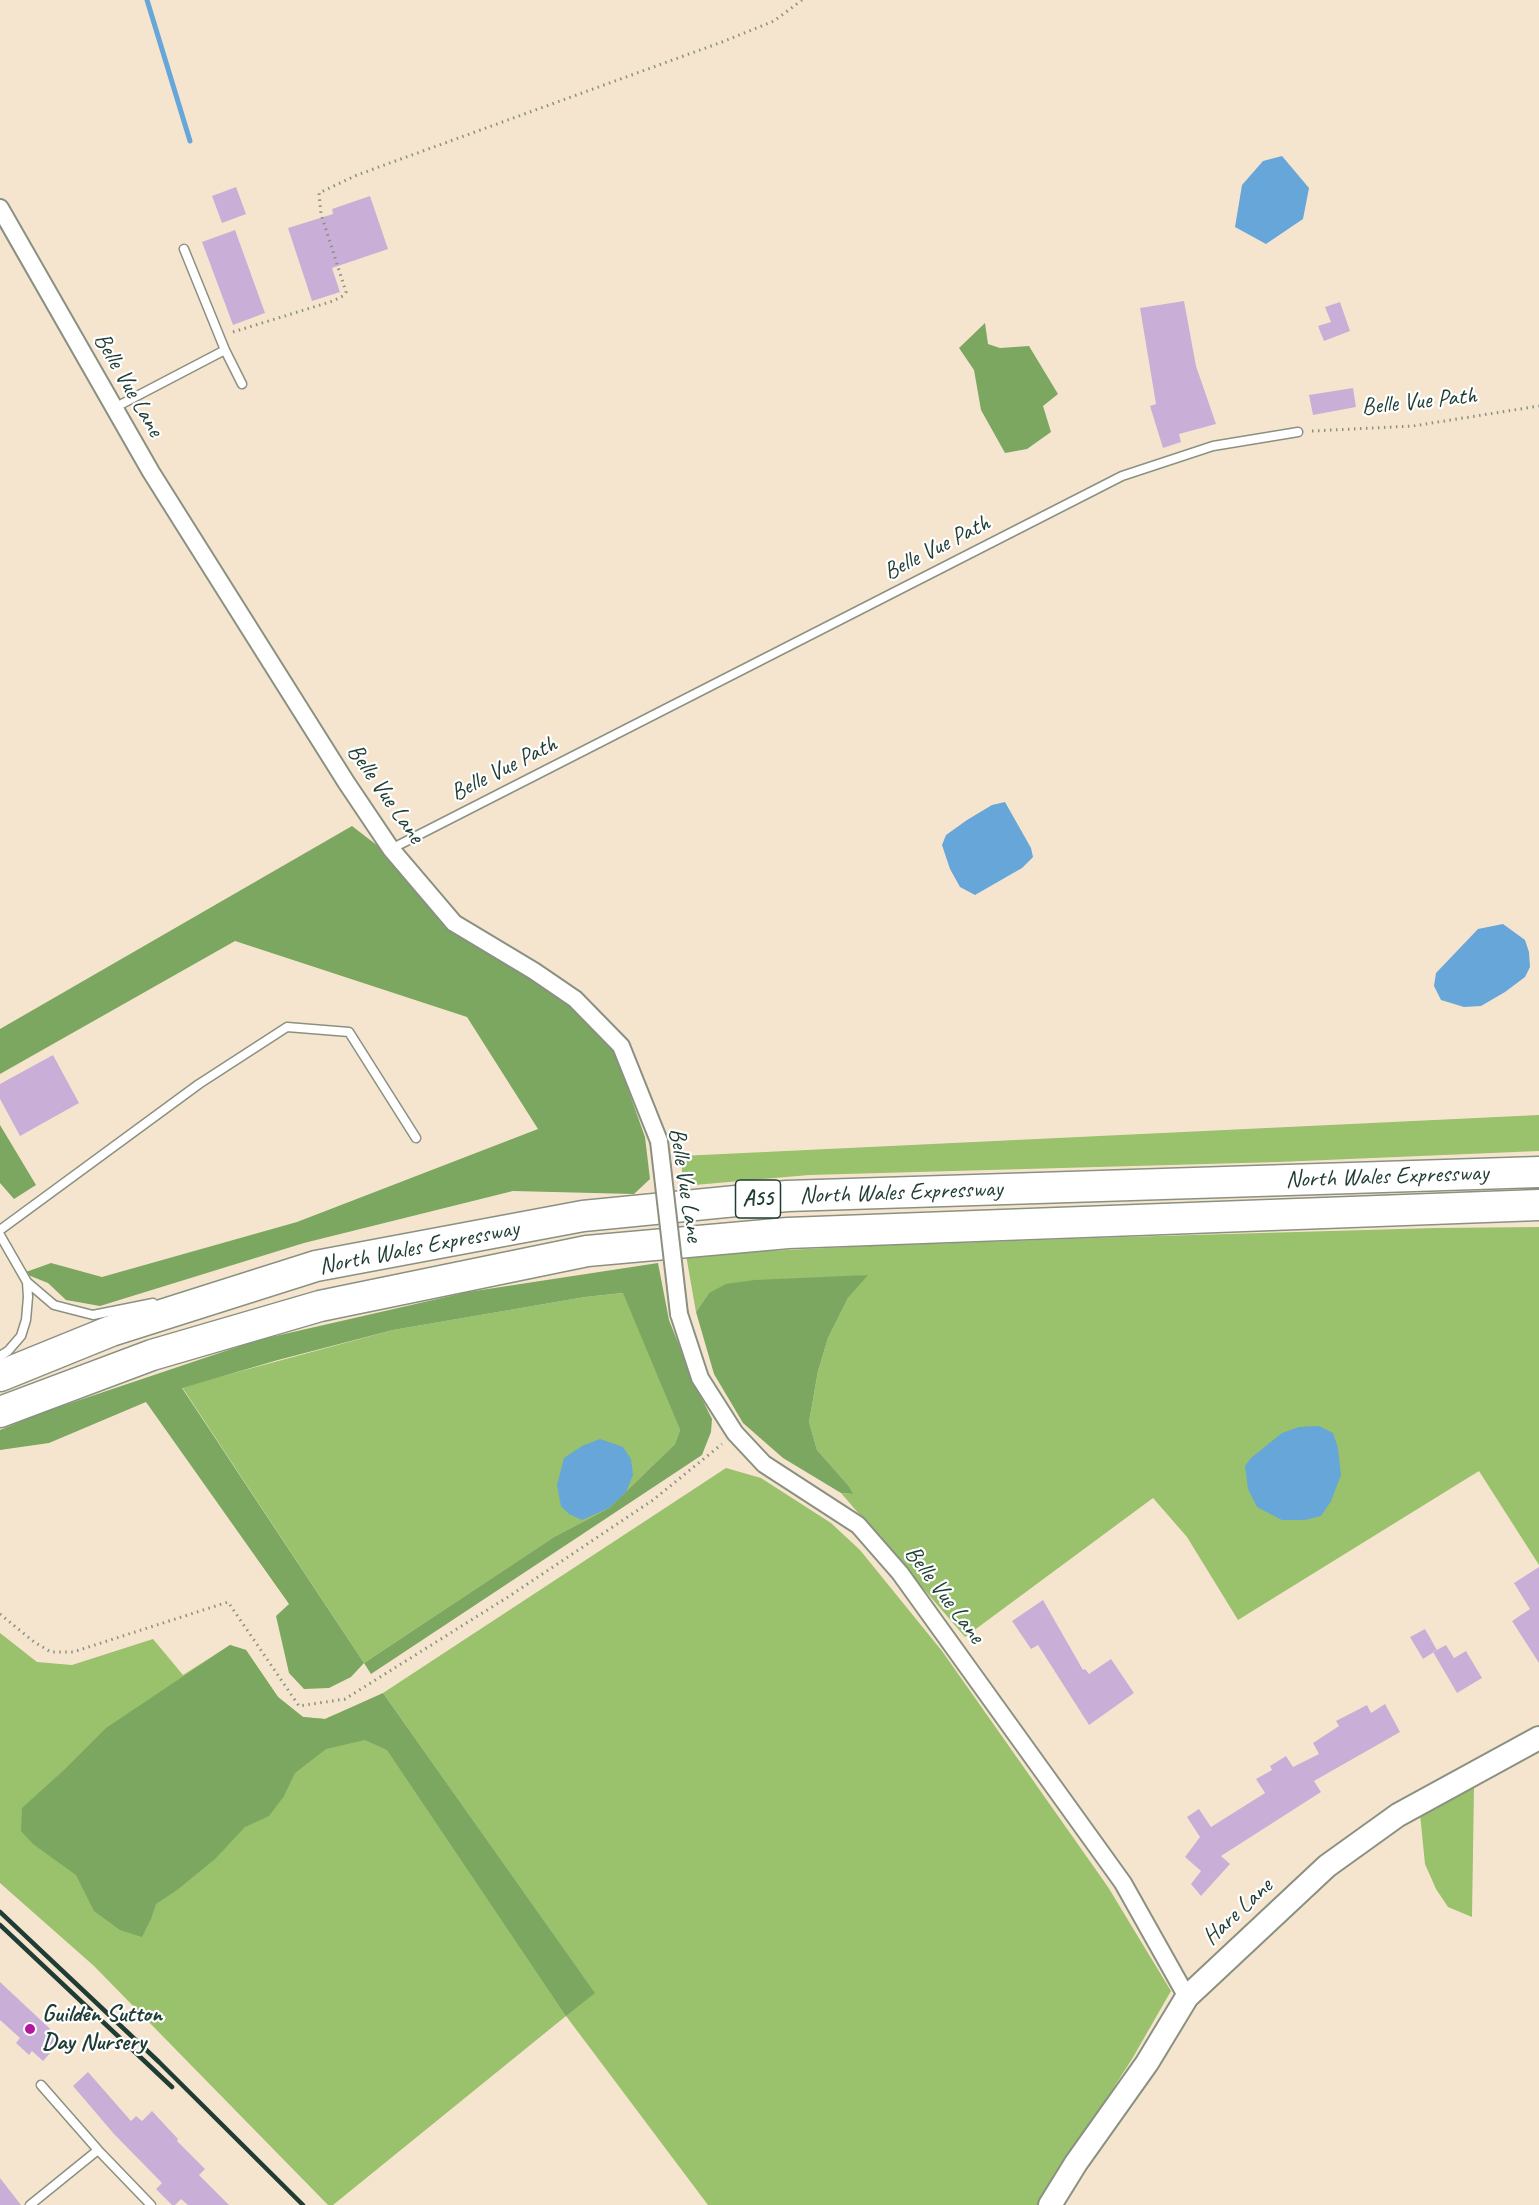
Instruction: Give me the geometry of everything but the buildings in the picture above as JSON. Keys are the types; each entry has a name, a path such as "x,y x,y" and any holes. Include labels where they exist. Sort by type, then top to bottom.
{"highway":[{"name":"North Wales Expressway","path":"0,1376 111,1331 316,1266 583,1216 787,1196 1539,1172"},
{"name":"North Wales Expressway","path":"0,1412 153,1355 320,1306 587,1251 788,1233 1539,1205"}],"street":[{"name":"Belle Vue Lane","path":"0,208 151,472 346,782 391,849 453,923 534,971 575,999 621,1046 659,1141 679,1314 700,1378 735,1433 764,1464 858,1525 900,1574 1122,1883 1187,1997"},
{"name":"Hare Lane","path":"1050,2205 1076,2163 1147,2063 1187,1997 1327,1866 1398,1815 1539,1738"}],"lane":[{"path":"184,249 225,351 242,384"},
{"path":"114,408 225,351"},
{"name":"Belle Vue Path","path":"391,849 1122,476 1214,446 1298,432"},
{"path":"0,1230 199,1084 287,1027 349,1032 416,1138"},
{"path":"0,1235 27,1282 54,1305 93,1315 163,1301"},
{"path":"187,1296 281,1278"},
{"path":"0,1356 8,1351 21,1336 27,1309 27,1282"},
{"path":"41,2085 98,2150 151,2205"},
{"path":"30,2205 98,2150"}],"path":[{"path":"219,336 333,301 346,292 321,214 319,193 357,175 774,21 802,0"},
{"name":"Belle Vue Path","path":"1298,432 1413,426 1539,406"},
{"path":"0,1614 34,1642 51,1652 73,1652 228,1602 299,1706 345,1699 508,1597 653,1500 735,1433"}],"green space":[{"path":"985,323 988,344 1000,348 1029,346 1058,394 1043,406 1051,432 1027,449 1005,453 981,410 974,370 959,348"},
{"path":"352,826 387,853 451,930 517,966 571,1005 614,1050 645,1137 650,1179 634,1194 513,1191 304,1243 100,1306 66,1300 48,1283 23,1273 51,1263 102,1277 297,1222 538,1129 467,1017 235,941 0,1074 0,1029"},
{"path":"1539,1115 1539,1151 1278,1162 809,1175 683,1186 681,1156"},
{"path":"0,1125 36,1185 14,1199 0,1183"},
{"path":"1539,1227 1539,1565 1479,1471 1238,1620 1187,1537 1153,1498 965,1637 841,1493 852,1494 848,1485 817,1450 809,1422 818,1371 828,1338 848,1298 867,1275 709,1293 696,1312 686,1255 1124,1237"},
{"path":"658,1263 669,1320 694,1383 712,1419 711,1432 702,1455 371,1674 364,1663 351,1677 329,1688 304,1689 289,1673 276,1616 289,1604 146,1402 49,1443 0,1450 0,1430 44,1412 258,1340 468,1292","holes":["623,1293 680,1430 675,1444 609,1508 554,1537 364,1663 182,1388 393,1330 585,1297"]},
{"path":"868,1275 848,1298 828,1338 818,1371 809,1422 817,1450 848,1485 853,1494 841,1493 783,1458 743,1423 714,1374 696,1312 709,1293 726,1284 755,1280"},
{"path":"624,1293 680,1430 675,1444 609,1508 554,1537 364,1663 182,1387 393,1330 585,1297"},
{"path":"726,1468 761,1478 831,1523 860,1550 942,1651 1108,1887 1171,1991 1132,2059 1038,2205 708,2205 566,2016 333,2205 328,2205 94,1966 0,1883 0,1633 37,1662 72,1665 153,1639 183,1675 230,1645 246,1650 278,1697 303,1717 325,1719 358,1705 566,2015 594,1992 383,1693"},
{"path":"230,1645 246,1650 278,1697 303,1717 325,1719 383,1693 595,1993 566,2016 387,1750 365,1740 326,1749 295,1773 284,1796 269,1816 245,1827 215,1859 156,1904 142,1937 120,1930 94,1911 76,1875 33,1844 21,1831 22,1808 106,1728"},
{"path":"1474,1786 1472,1917 1448,1907 1436,1889 1425,1864 1420,1814"}],"water":[{"path":"1282,156 1309,188 1303,219 1266,244 1235,227 1242,185 1263,161"},
{"path":"1005,802 1031,848 1033,857 1022,868 975,895 960,887 950,869 942,845 946,835 967,820 992,805"},
{"path":"1503,924 1525,940 1530,967 1525,977 1481,1006 1464,1007 1441,1000 1434,986 1436,973 1478,929"},
{"path":"1319,1426 1333,1433 1338,1448 1341,1475 1331,1501 1321,1516 1305,1520 1282,1520 1257,1507 1248,1489 1245,1466 1251,1458 1282,1433 1299,1427"},
{"path":"600,1439 623,1447 631,1459 633,1475 626,1492 609,1508 582,1520 569,1514 561,1506 557,1485 564,1458 582,1446"}],"waterway":[{"path":"147,0 190,141"}],"railway":[{"path":"0,1912 159,2062 303,2205"},
{"path":"0,1925 172,2087"}],"place":[{"name":"Guilden Sutton Day Nursery","path":"30,2029"}]}
